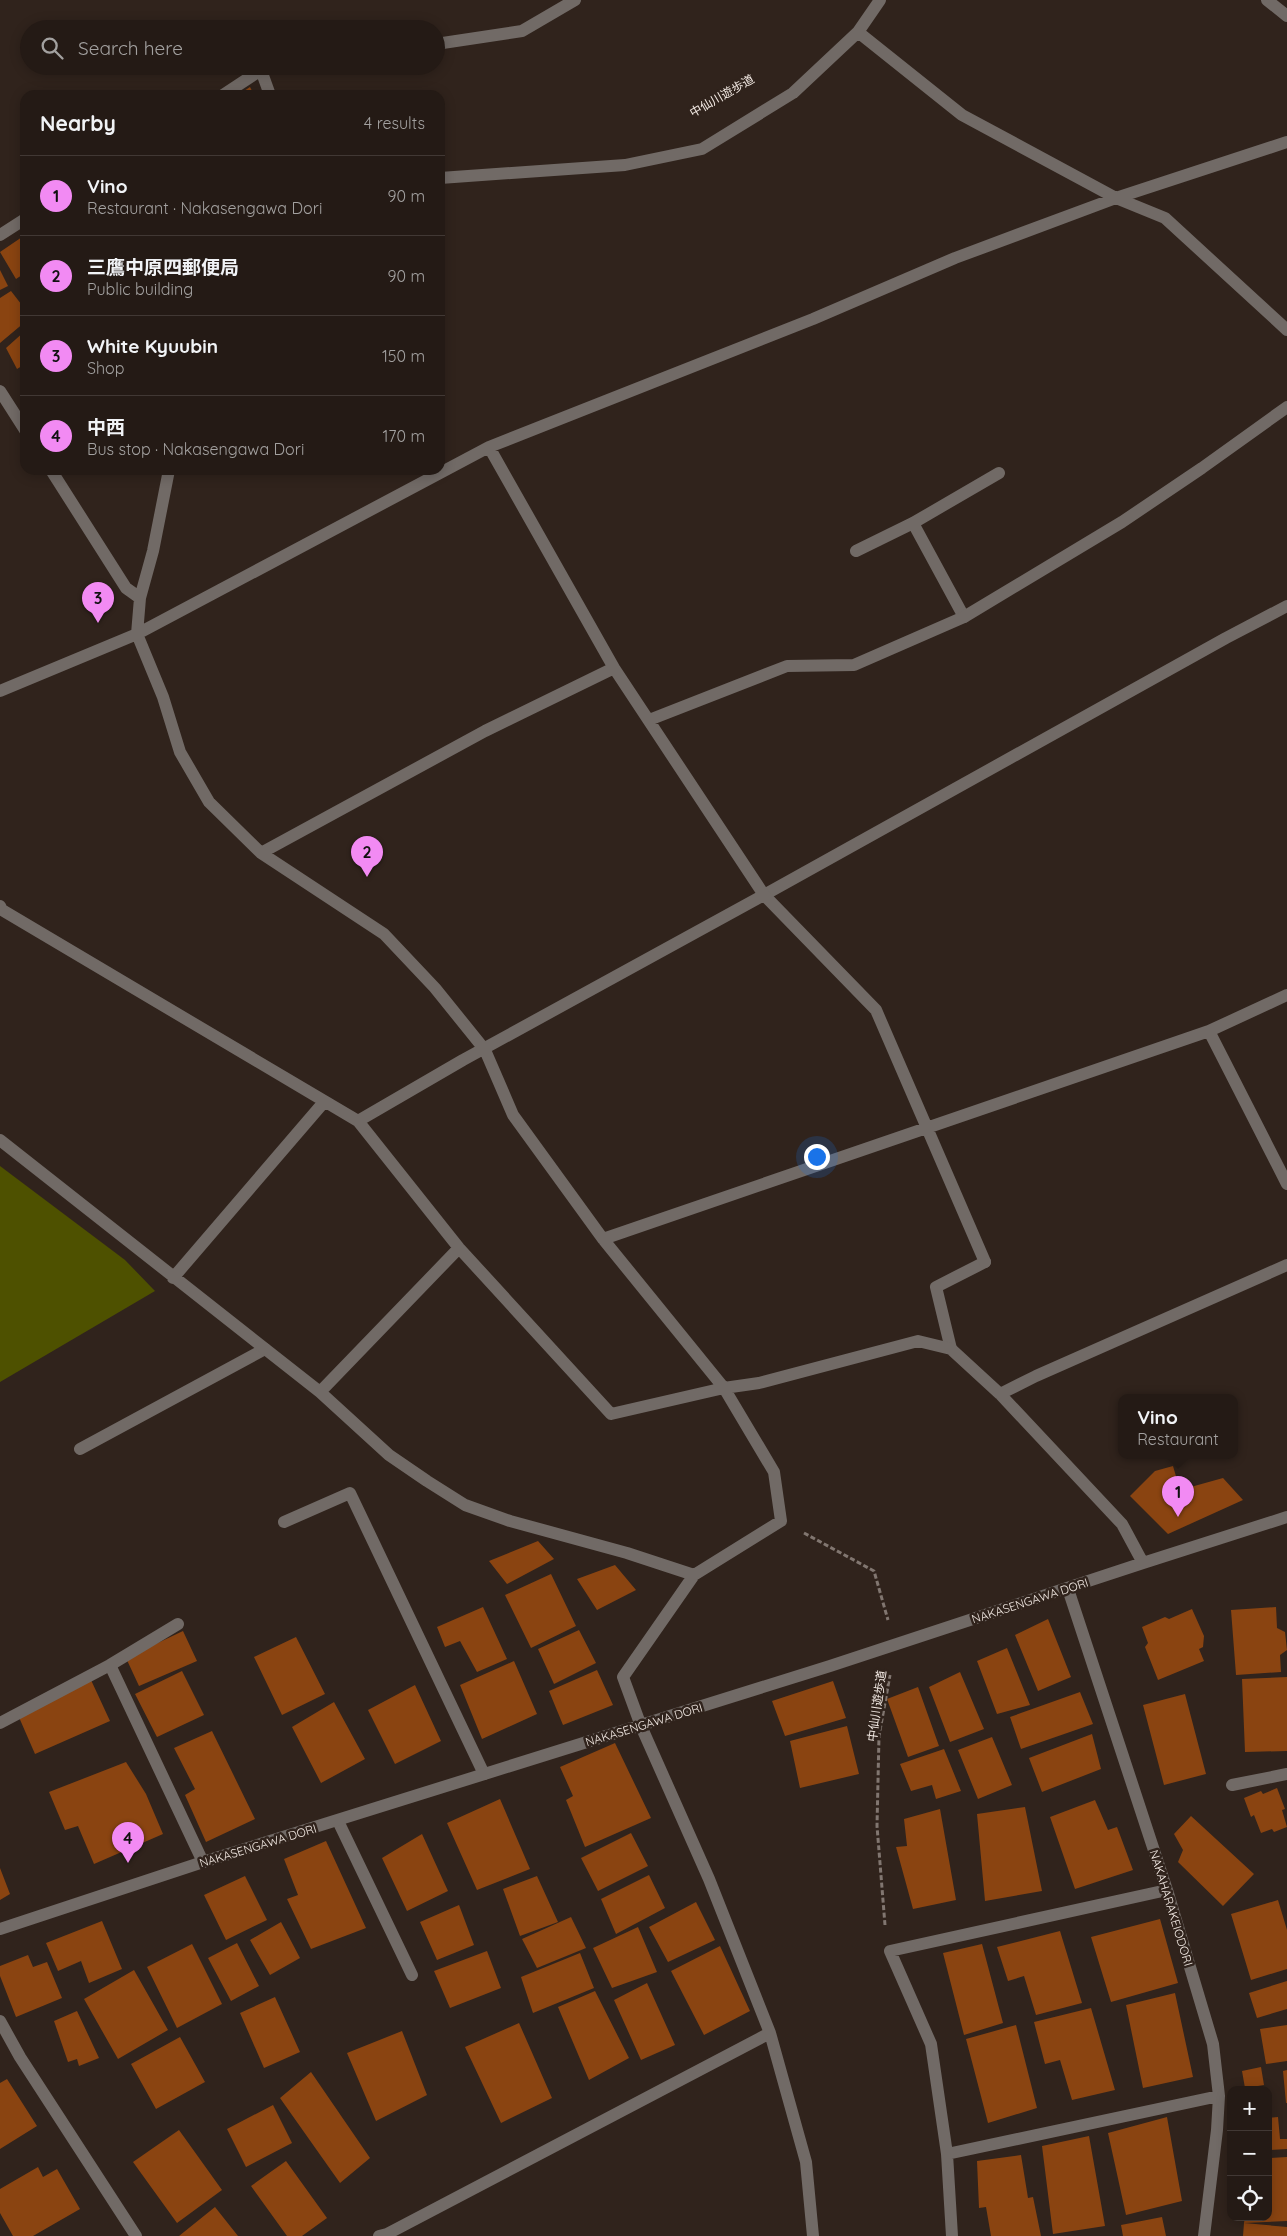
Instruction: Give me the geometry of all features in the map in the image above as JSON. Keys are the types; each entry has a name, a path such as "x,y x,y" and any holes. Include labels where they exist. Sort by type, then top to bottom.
{"street":[{"path":"445,43 522,31 575,0"},
{"path":"445,178 625,165 702,149 793,92 858,32 880,0"},
{"path":"1267,0 1287,16"},
{"path":"858,32 962,115 1116,198 1165,218 1287,330"},
{"path":"231,90 253,75"},
{"path":"263,75 268,90"},
{"path":"445,470 489,447 804,322 955,258 1116,198 1287,142"},
{"path":"0,235 20,223"},
{"path":"0,391 20,422"},
{"path":"649,720 787,666 854,665 964,617 1122,522 1287,407"},
{"path":"489,447 614,668 764,895 876,1010 985,1262 936,1287 951,1349"},
{"path":"856,552 913,523 999,473"},
{"path":"54,475 126,588 140,598"},
{"path":"168,475 153,551 140,598 137,634 163,697 180,752 209,802 261,853 384,934 436,988 485,1050 513,1115 603,1238 724,1388 774,1472 781,1520 694,1575 624,1677 641,1726 709,1879 770,2033 806,2162 809,2234"},
{"path":"0,691 137,634 436,475"},
{"path":"913,523 964,617"},
{"path":"358,1121 1226,638 1287,606"},
{"path":"261,853 485,731 614,668"},
{"path":"0,906 2,910 358,1121 459,1248 610,1414 724,1388 758,1383 918,1341 951,1349 1000,1394 1122,1524 1142,1563"},
{"path":"603,1238 1209,1031 1287,996"},
{"path":"1209,1031 1287,1184"},
{"path":"173,1278 324,1102"},
{"path":"0,1140 320,1392 389,1455 465,1504 510,1521 627,1553 694,1575"},
{"path":"320,1392 459,1248"},
{"path":"1000,1394 1036,1376 1287,1266"},
{"path":"80,1449 265,1349"},
{"path":"284,1522 350,1493 484,1774"},
{"name":"NAKASENGAWA DORI","path":"0,1929 203,1862 641,1726 1287,1517"},
{"name":"NAKAHARAKEIODORI","path":"1068,1588 1167,1890 1213,2044 1219,2096 1218,2130 1204,2236"},
{"path":"0,1723 110,1665 178,1624"},
{"path":"110,1665 203,1862"},
{"path":"1232,1785 1287,1774"},
{"path":"338,1821 412,1974"},
{"path":"952,2236 947,2154 931,2044 890,1951 1167,1890"},
{"path":"0,2021 20,2057 136,2236"},
{"path":"379,2236 387,2234 770,2033"},
{"path":"947,2154 1219,2096"}],"path":[{"name":"中仙川遊歩道","path":"781,1520 874,1571 895,1644 880,1736 878,1816 885,1923 890,1951"}],"shaded area":[{"path":"0,1166 125,1260 155,1291 0,1382"}],"building":[{"path":"20,238 20,276 16,279 0,252"},
{"path":"0,270 8,286 0,290"},
{"path":"11,291 20,303 20,326 0,343 0,298"},
{"path":"20,335 20,367 17,369 6,348"},
{"path":"1173,1466 1180,1490 1223,1478 1243,1500 1168,1534 1130,1496 1155,1471"},
{"path":"538,1541 554,1559 507,1584 489,1561"},
{"path":"615,1565 636,1590 597,1610 577,1579"},
{"path":"551,1574 576,1626 531,1648 505,1595"},
{"path":"483,1607 507,1659 477,1672 460,1641 445,1647 437,1627"},
{"path":"1276,1607 1277,1628 1285,1632 1287,1650 1280,1655 1281,1672 1236,1675 1231,1610"},
{"path":"1192,1609 1204,1636 1203,1647 1199,1649 1204,1661 1158,1680 1145,1647 1148,1643 1142,1627 1165,1617 1169,1619"},
{"path":"1048,1619 1071,1677 1038,1691 1015,1635"},
{"path":"579,1630 596,1663 554,1684 538,1649"},
{"path":"183,1631 197,1661 139,1686 126,1658"},
{"path":"296,1637 325,1694 282,1715 254,1657"},
{"path":"1007,1648 1030,1705 997,1714 977,1661"},
{"path":"514,1661 537,1714 482,1739 460,1685"},
{"path":"597,1670 613,1705 563,1725 549,1691"},
{"path":"182,1671 204,1715 157,1737 135,1694"},
{"path":"960,1672 984,1729 950,1742 929,1687"},
{"path":"1287,1677 1287,1751 1245,1752 1242,1679"},
{"path":"91,1680 110,1721 35,1754 18,1715"},
{"path":"833,1681 846,1718 785,1736 772,1701"},
{"path":"415,1685 441,1741 395,1764 368,1710"},
{"path":"918,1687 939,1746 908,1757 887,1699"},
{"path":"1080,1692 1093,1724 1021,1749 1010,1717"},
{"path":"1185,1694 1206,1774 1164,1785 1143,1705"},
{"path":"334,1702 365,1759 321,1783 292,1727"},
{"path":"847,1726 859,1774 800,1788 790,1741"},
{"path":"212,1731 255,1819 206,1842 185,1795 195,1789 174,1748"},
{"path":"1092,1734 1101,1769 1042,1792 1029,1758"},
{"path":"992,1737 1012,1785 978,1799 958,1750"},
{"path":"615,1743 651,1818 585,1847 566,1800 573,1796 560,1767"},
{"path":"944,1749 961,1791 936,1799 932,1785 911,1791 900,1764"},
{"path":"126,1762 146,1794 163,1834 94,1864 78,1826 65,1830 49,1792"},
{"path":"1277,1788 1285,1809 1282,1810 1287,1827 1274,1832 1272,1829 1261,1833 1254,1815 1251,1817 1244,1798 1261,1791 1263,1794"},
{"path":"500,1799 530,1869 477,1890 447,1823"},
{"path":"1095,1800 1108,1830 1117,1827 1133,1870 1075,1889 1050,1817"},
{"path":"1025,1807 1042,1891 985,1901 977,1814"},
{"path":"940,1809 956,1900 913,1909 896,1847 907,1846 904,1819"},
{"path":"1191,1816 1254,1874 1223,1906 1178,1862 1183,1850 1174,1834"},
{"path":"631,1833 648,1866 598,1891 581,1858"},
{"path":"422,1834 448,1891 407,1911 382,1858"},
{"path":"326,1841 366,1928 311,1949 287,1899 298,1895 284,1859"},
{"path":"0,1868 10,1894 0,1900"},
{"path":"649,1875 665,1908 616,1934 601,1899"},
{"path":"245,1876 267,1920 226,1940 204,1895"},
{"path":"537,1876 558,1922 520,1936 503,1889"},
{"path":"1278,1900 1287,1930 1287,1969 1251,1980 1231,1914"},
{"path":"696,1902 715,1940 668,1962 649,1927"},
{"path":"459,1905 474,1945 437,1960 420,1922"},
{"path":"571,1917 586,1948 537,1968 522,1939"},
{"path":"1160,1919 1178,1983 1111,2002 1091,1937"},
{"path":"102,1921 122,1969 89,1983 81,1961 58,1971 46,1943"},
{"path":"281,1922 300,1958 270,1975 250,1940"},
{"path":"638,1927 657,1972 612,1988 593,1948"},
{"path":"1060,1931 1082,2003 1036,2015 1024,1976 1008,1981 997,1947"},
{"path":"237,1943 259,1986 231,2001 208,1958"},
{"path":"192,1944 222,2004 177,2028 147,1967"},
{"path":"982,1944 1003,2023 964,2035 943,1953"},
{"path":"720,1946 750,2011 704,2035 671,1971"},
{"path":"487,1951 501,1988 450,2008 434,1971"},
{"path":"580,1953 594,1988 533,2013 521,1977"},
{"path":"28,1955 33,1967 47,1962 62,1998 16,2017 0,1976 0,1966"},
{"path":"134,1970 168,2030 118,2059 84,1999"},
{"path":"1287,1981 1287,2009 1257,2018 1249,1993"},
{"path":"647,1983 675,2045 641,2060 614,2000"},
{"path":"595,1991 629,2058 589,2080 558,2007"},
{"path":"1175,1993 1193,2077 1143,2088 1126,2005"},
{"path":"275,1997 300,2052 264,2068 240,2013"},
{"path":"1091,2008 1115,2090 1072,2100 1060,2060 1045,2064 1034,2022"},
{"path":"77,2011 99,2058 79,2066 77,2059 68,2062 54,2021"},
{"path":"519,2023 552,2098 501,2123 465,2047"},
{"path":"1016,2025 1037,2108 988,2123 966,2039"},
{"path":"1287,2025 1287,2061 1266,2064 1260,2029"},
{"path":"402,2031 427,2095 376,2121 347,2053"},
{"path":"180,2037 205,2082 156,2109 131,2064"},
{"path":"1261,2067 1264,2085 1245,2086 1242,2071"},
{"path":"1287,2070 1287,2103 1286,2103 1283,2071"},
{"path":"311,2072 370,2158 340,2183 280,2098"},
{"path":"7,2079 37,2126 0,2149 0,2083"},
{"path":"273,2105 292,2143 246,2167 227,2129"},
{"path":"1167,2117 1182,2201 1126,2215 1108,2133"},
{"path":"1278,2117 1280,2139 1287,2139 1287,2149 1272,2150 1272,2118"},
{"path":"179,2130 222,2190 177,2223 133,2162"},
{"path":"1089,2136 1105,2226 1053,2234 1042,2146"},
{"path":"1021,2155 1028,2198 1033,2197 1041,2236 991,2236 986,2207 979,2208 977,2161"},
{"path":"1287,2157 1287,2221 1244,2223 1244,2221 1272,2221 1272,2158"},
{"path":"286,2161 327,2218 302,2236 287,2236 251,2186"},
{"path":"38,2167 43,2177 57,2169 80,2209 33,2236 13,2236 0,2213 0,2189"},
{"path":"215,2207 238,2236 179,2236"},
{"path":"1162,2217 1166,2236 1123,2236 1121,2225"},
{"path":"1244,2223 1287,2227 1287,2236 1243,2236"}],"place":[{"name":"White Kyuubin","path":"98,623"},
{"name":"三鷹中原四郵便局","path":"367,877"},
{"name":"Vino","path":"1178,1517"},
{"name":"中西","path":"128,1863"}]}
